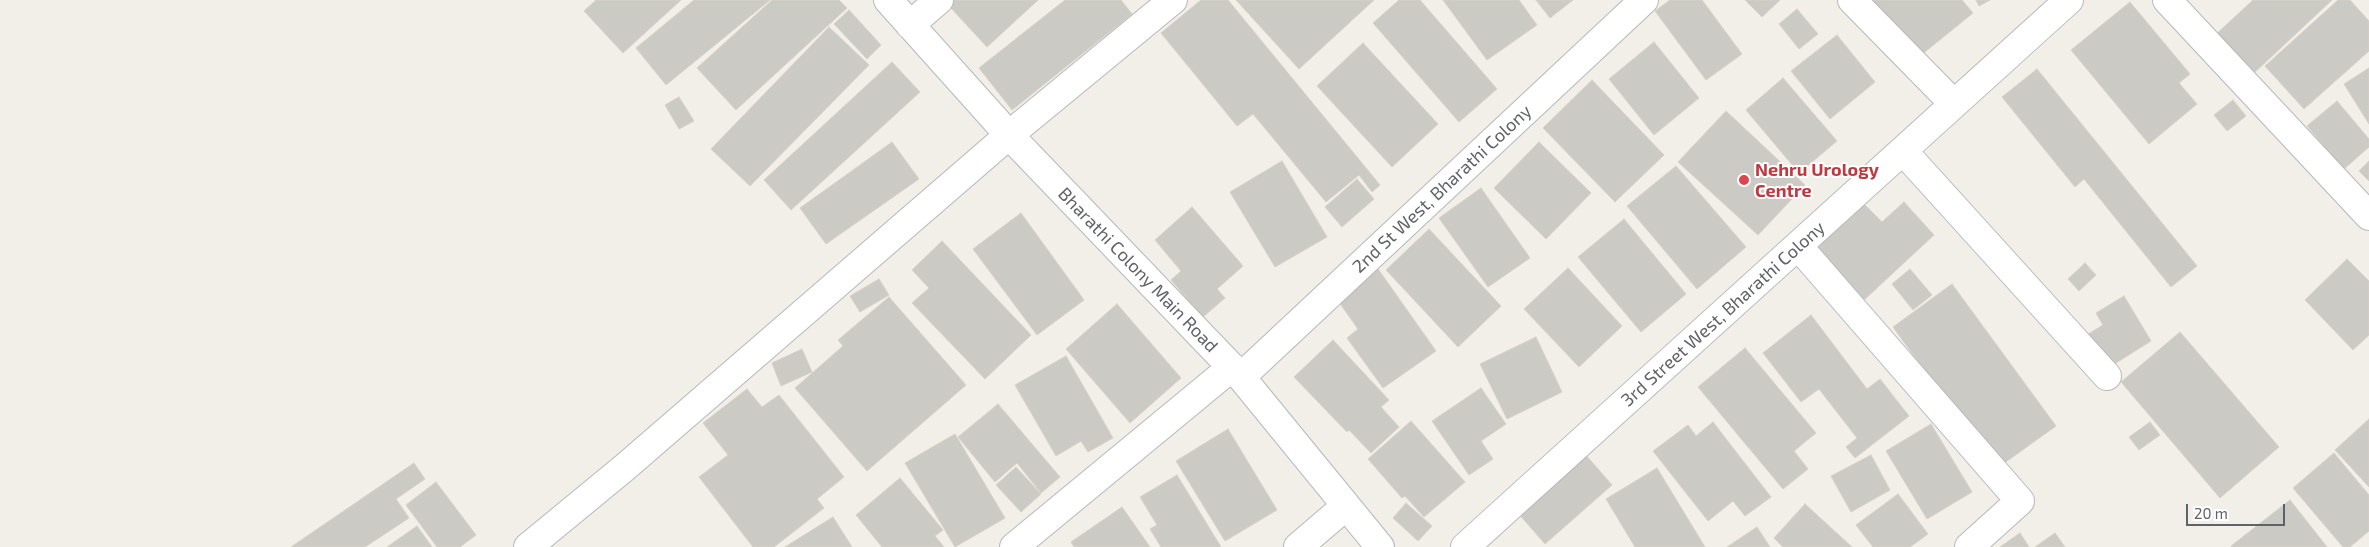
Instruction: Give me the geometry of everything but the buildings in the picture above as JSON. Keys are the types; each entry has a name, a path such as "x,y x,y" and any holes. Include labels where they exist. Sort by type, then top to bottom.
{"street":[{"name":"Bharathi Colony Main Road","path":"888,0 1009,136 1236,372 1380,547"},
{"path":"910,25 939,0"},
{"path":"528,547 624,468 1009,136 1173,0"},
{"name":"2nd St West, Bharathi Colony","path":"1014,547 1236,372 1644,0"},
{"path":"1852,0 1954,104"},
{"name":"3rd Street West, Bharathi Colony","path":"1465,547 2069,0"},
{"path":"2167,0 2369,216"},
{"path":"1902,151 2108,376"},
{"path":"1798,246 2020,500 1969,547"},
{"path":"1298,547 1346,506"}],"place":[{"name":"Nehru Urology Centre","path":"1744,180"}]}
